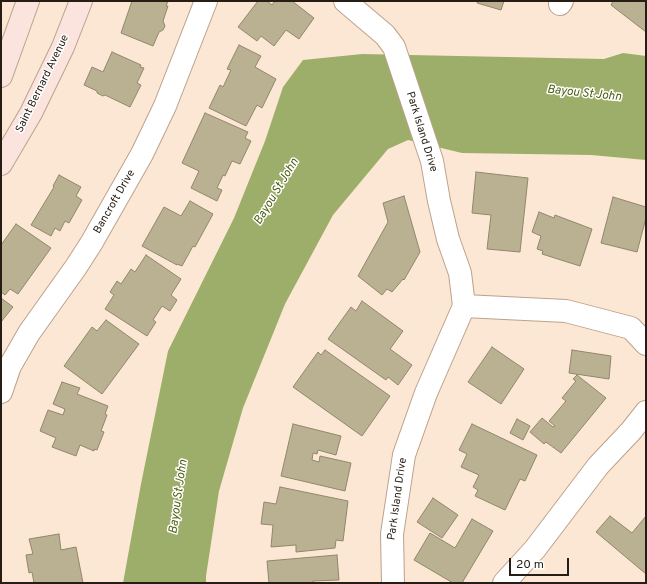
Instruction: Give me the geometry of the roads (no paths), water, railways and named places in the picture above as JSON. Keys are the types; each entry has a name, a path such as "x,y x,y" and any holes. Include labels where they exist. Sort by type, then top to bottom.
{"main road":[{"path":"1,76 28,1"},
{"name":"Saint Bernard Avenue","path":"1,164 31,113 63,47 81,1"}],"street":[{"name":"Bancroft Drive","path":"1,392 10,366 29,333 92,242 119,197 142,154 165,106 206,1"},
{"name":"Park Island Drive","path":"344,1 385,35 394,47 432,161 439,201 448,238 460,273 464,306 426,394 404,455 392,534 393,583"},
{"path":"464,306 566,311 631,328 646,344"},
{"path":"504,583 535,549 598,466 631,431 646,412"}],"water":[{"name":"Bayou St John","path":"623,53 646,56 646,160 591,155 462,153 408,140 388,149 333,215 285,304 243,408 219,491 206,583 123,583 168,351 234,218 265,141 283,87 303,60 362,54 604,59"}]}
